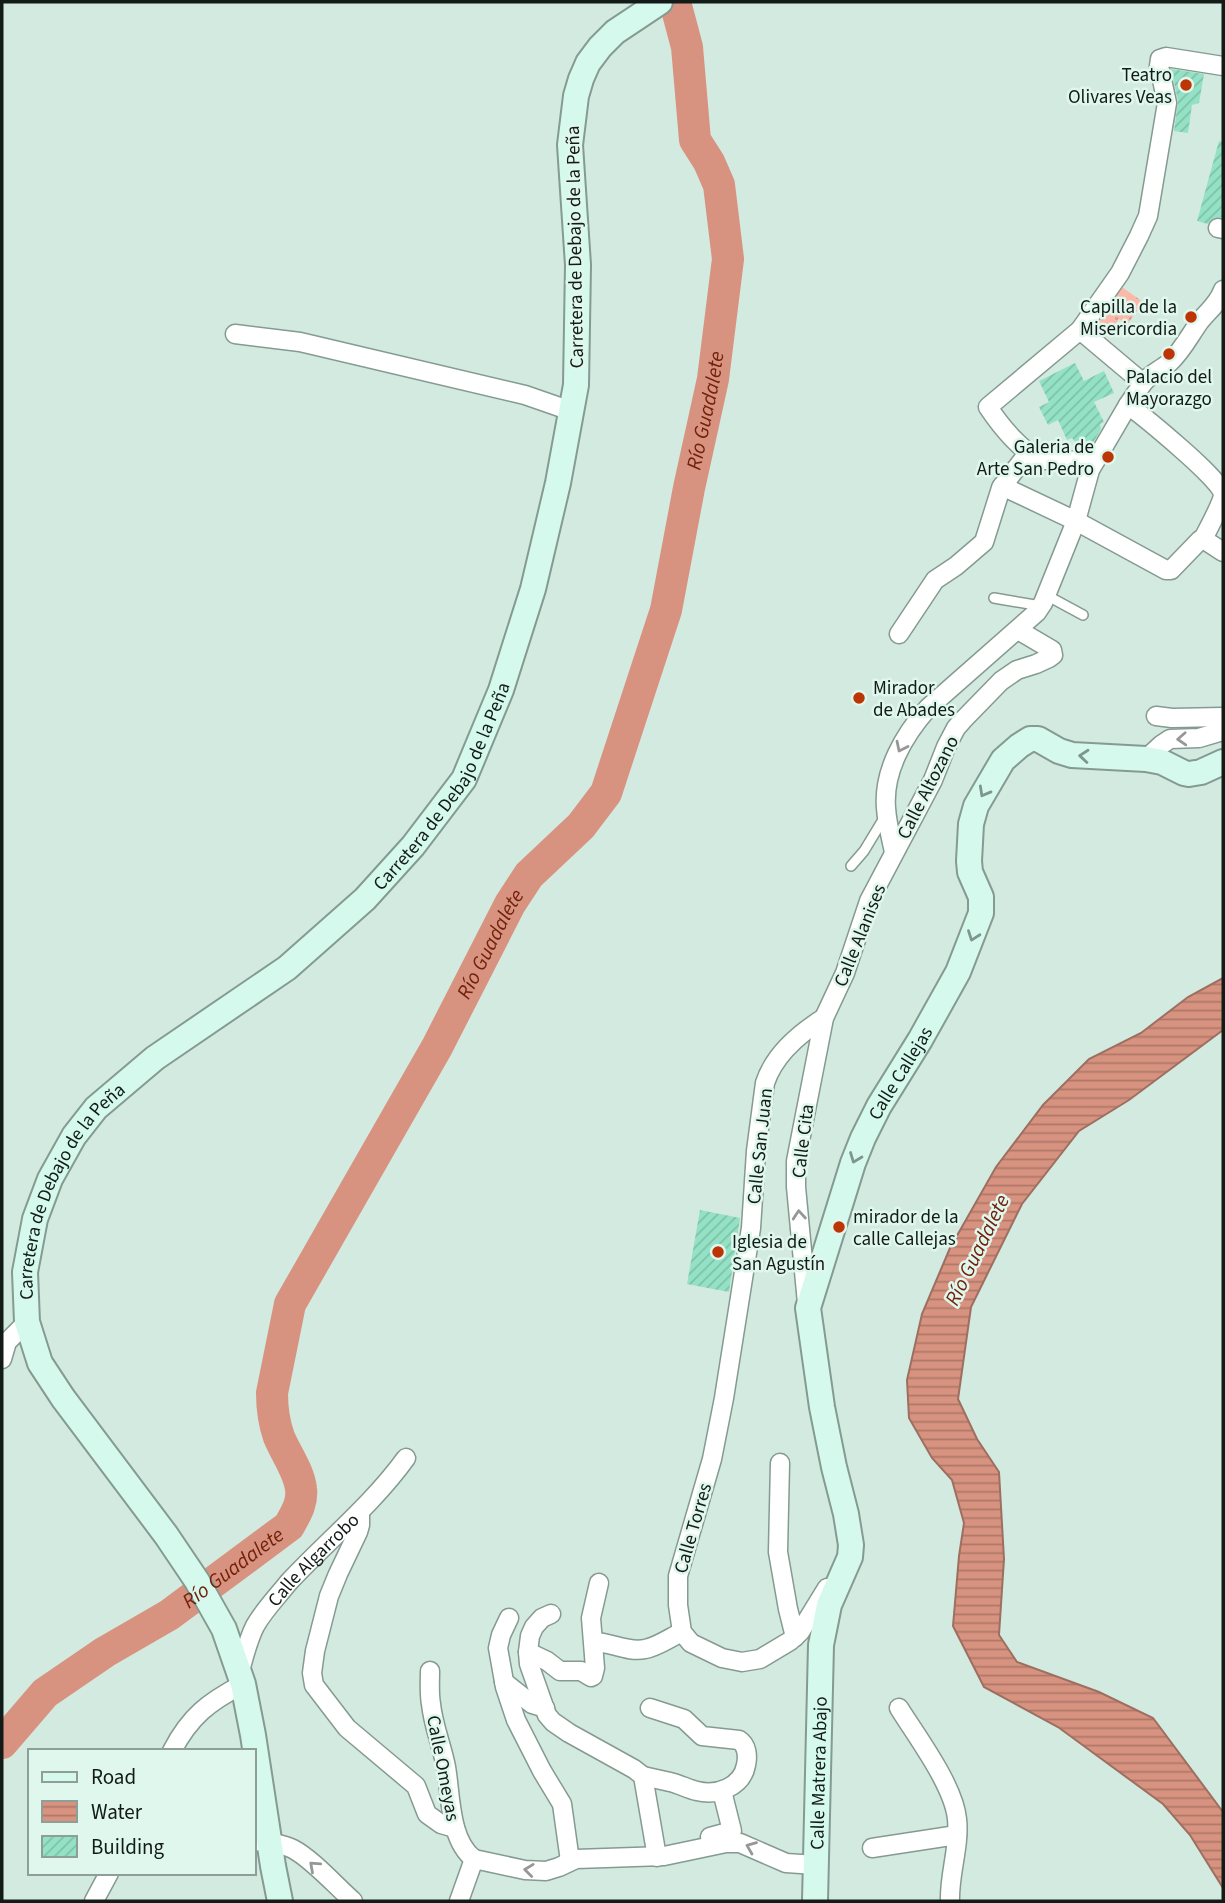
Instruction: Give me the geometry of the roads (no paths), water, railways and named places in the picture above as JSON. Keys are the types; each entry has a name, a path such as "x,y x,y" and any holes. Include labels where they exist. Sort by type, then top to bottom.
{"street":[{"name":"Carretera de Debajo de la Peña","path":"231,1647 213,1607 190,1570 40,1363 27,1322 25,1272 35,1219 50,1179 74,1136 96,1108 155,1058 287,968 365,899 413,846 464,779 501,690 533,589 558,482 576,384 578,265 569,145 581,79 588,63 615,32 660,2"},
{"path":"1095,461 1037,458 1016,440 988,407 1080,330 1120,273 1148,216 1167,103 1160,59 1166,57 1223,65"},
{"path":"894,852 886,792 901,744 913,724 928,708 1030,619 1043,601 1076,521 1087,478 1095,461 1143,383 1151,373 1172,360 1217,303 1223,290"},
{"path":"1080,330 1143,383"},
{"path":"235,334 300,342 525,395 571,411"},
{"path":"1002,486 1076,521 1169,571 1203,539 1223,497 1222,490 1191,458 1128,405"},
{"path":"899,634 935,580 984,542 1002,486 1029,452"},
{"path":"1203,539 1223,552"},
{"name":"Calle Altozano","path":"894,852 960,723 1001,681 1017,670 1049,659 1053,654 1052,650 1018,630"},
{"path":"1156,716 1223,717"},
{"path":"1146,759 1170,739 1193,739 1223,731"},
{"name":"Calle Callejas","path":"844,1571 850,1556 849,1530 817,1381 808,1308 863,1138 879,1105 954,980 981,913 981,897 970,872 969,861 973,814 1000,764 1026,740 1038,739 1072,755 1146,759"},
{"path":"1146,759 1162,762 1189,774 1201,772 1223,762"},
{"name":"Calle Alanises","path":"824,1018 845,973 869,901 894,852"},
{"name":"Calle Cita","path":"808,1308 796,1187 796,1161 824,1018"},
{"name":"Calle San Juan","path":"733,1339 751,1228 756,1151 765,1083 768,1074 789,1045 824,1018"},
{"path":"2,1359 8,1342 27,1322"},
{"name":"Calle Torres","path":"682,1632 678,1576 712,1459 733,1339"},
{"name":"Calle Algarrobo","path":"242,1678 248,1642 269,1605 307,1563 360,1513 406,1458"},
{"path":"780,1462 778,1552 795,1637"},
{"path":"360,1513 358,1532 329,1596 315,1651 312,1673 314,1685 347,1728 416,1786 427,1814 441,1824 455,1828"},
{"path":"594,1642 643,1650 682,1632 691,1643 722,1658 742,1662 760,1659 795,1637 810,1618 834,1577 844,1571"},
{"name":"Calle Matrera Abajo","path":"815,1901 821,1646 829,1605 844,1571"},
{"path":"528,1652 560,1671 580,1671 593,1676 595,1668 591,1618 599,1583"},
{"path":"551,1614 542,1618 534,1627 528,1652 529,1664 549,1718 569,1733 643,1776 705,1793 729,1787 746,1766 746,1747 739,1740 702,1736 684,1719 650,1708"},
{"path":"509,1618 498,1648 504,1682 516,1720 542,1772 562,1804 569,1861"},
{"name":"Calle Algarrobo","path":"231,1647 242,1678 251,1749"},
{"name":"Calle Omeyas","path":"429,1671 431,1704 446,1770 455,1828 466,1852 474,1859"},
{"path":"173,1749 186,1726 201,1710 242,1678"},
{"path":"504,1682 532,1704 545,1708"},
{"path":"899,1707 949,1789 957,1819 950,1901"},
{"path":"643,1776 657,1857"},
{"path":"696,1849 695,1842 732,1830 729,1787"},
{"name":"Calle Algarrobo","path":"256,1793 262,1842 280,1901"},
{"path":"872,1848 957,1835"},
{"path":"262,1842 283,1845 300,1854 353,1901"},
{"path":"459,1901 474,1859 538,1871 553,1870 569,1861 589,1858 657,1857 726,1843 740,1843 786,1863 816,1865"},
{"path":"94,1901 108,1875"}],"lane":[{"path":"994,598 1043,601 1083,615"},
{"path":"851,866 864,851 887,813"}],"water":[{"path":"1223,978 1223,1030 1129,1100 1079,1131 1022,1204 971,1307 958,1399 977,1439 999,1472 1004,1559 999,1635 1017,1662 1099,1692 1153,1718 1223,1812 1223,1888 1190,1835 1163,1804 1058,1727 984,1687 953,1626 964,1523 952,1480 932,1458 909,1418 907,1380 922,1314 950,1248 996,1167 1043,1105 1089,1059 1141,1033 1188,997"}],"waterway":[{"name":"Río Guadalete","path":"2,1743 45,1693 105,1652 169,1615 289,1526 300,1504 301,1489 295,1469 277,1432 272,1393 290,1304 437,1047 510,904 529,875 581,826 606,793 666,610 713,379 728,259 719,185 695,140 687,47 675,2"}],"place":[{"name":"Teatro Olivares Veas","path":"1186,85"},
{"name":"Capilla de la Misericordia","path":"1191,317"},
{"name":"Palacio del Mayorazgo","path":"1169,354"},
{"name":"Galeria de Arte San Pedro","path":"1108,457"},
{"name":"Mirador de Abades","path":"859,698"},
{"name":"mirador de la calle Callejas","path":"839,1227"},
{"name":"Iglesia de San Agustín","path":"718,1252"}]}
